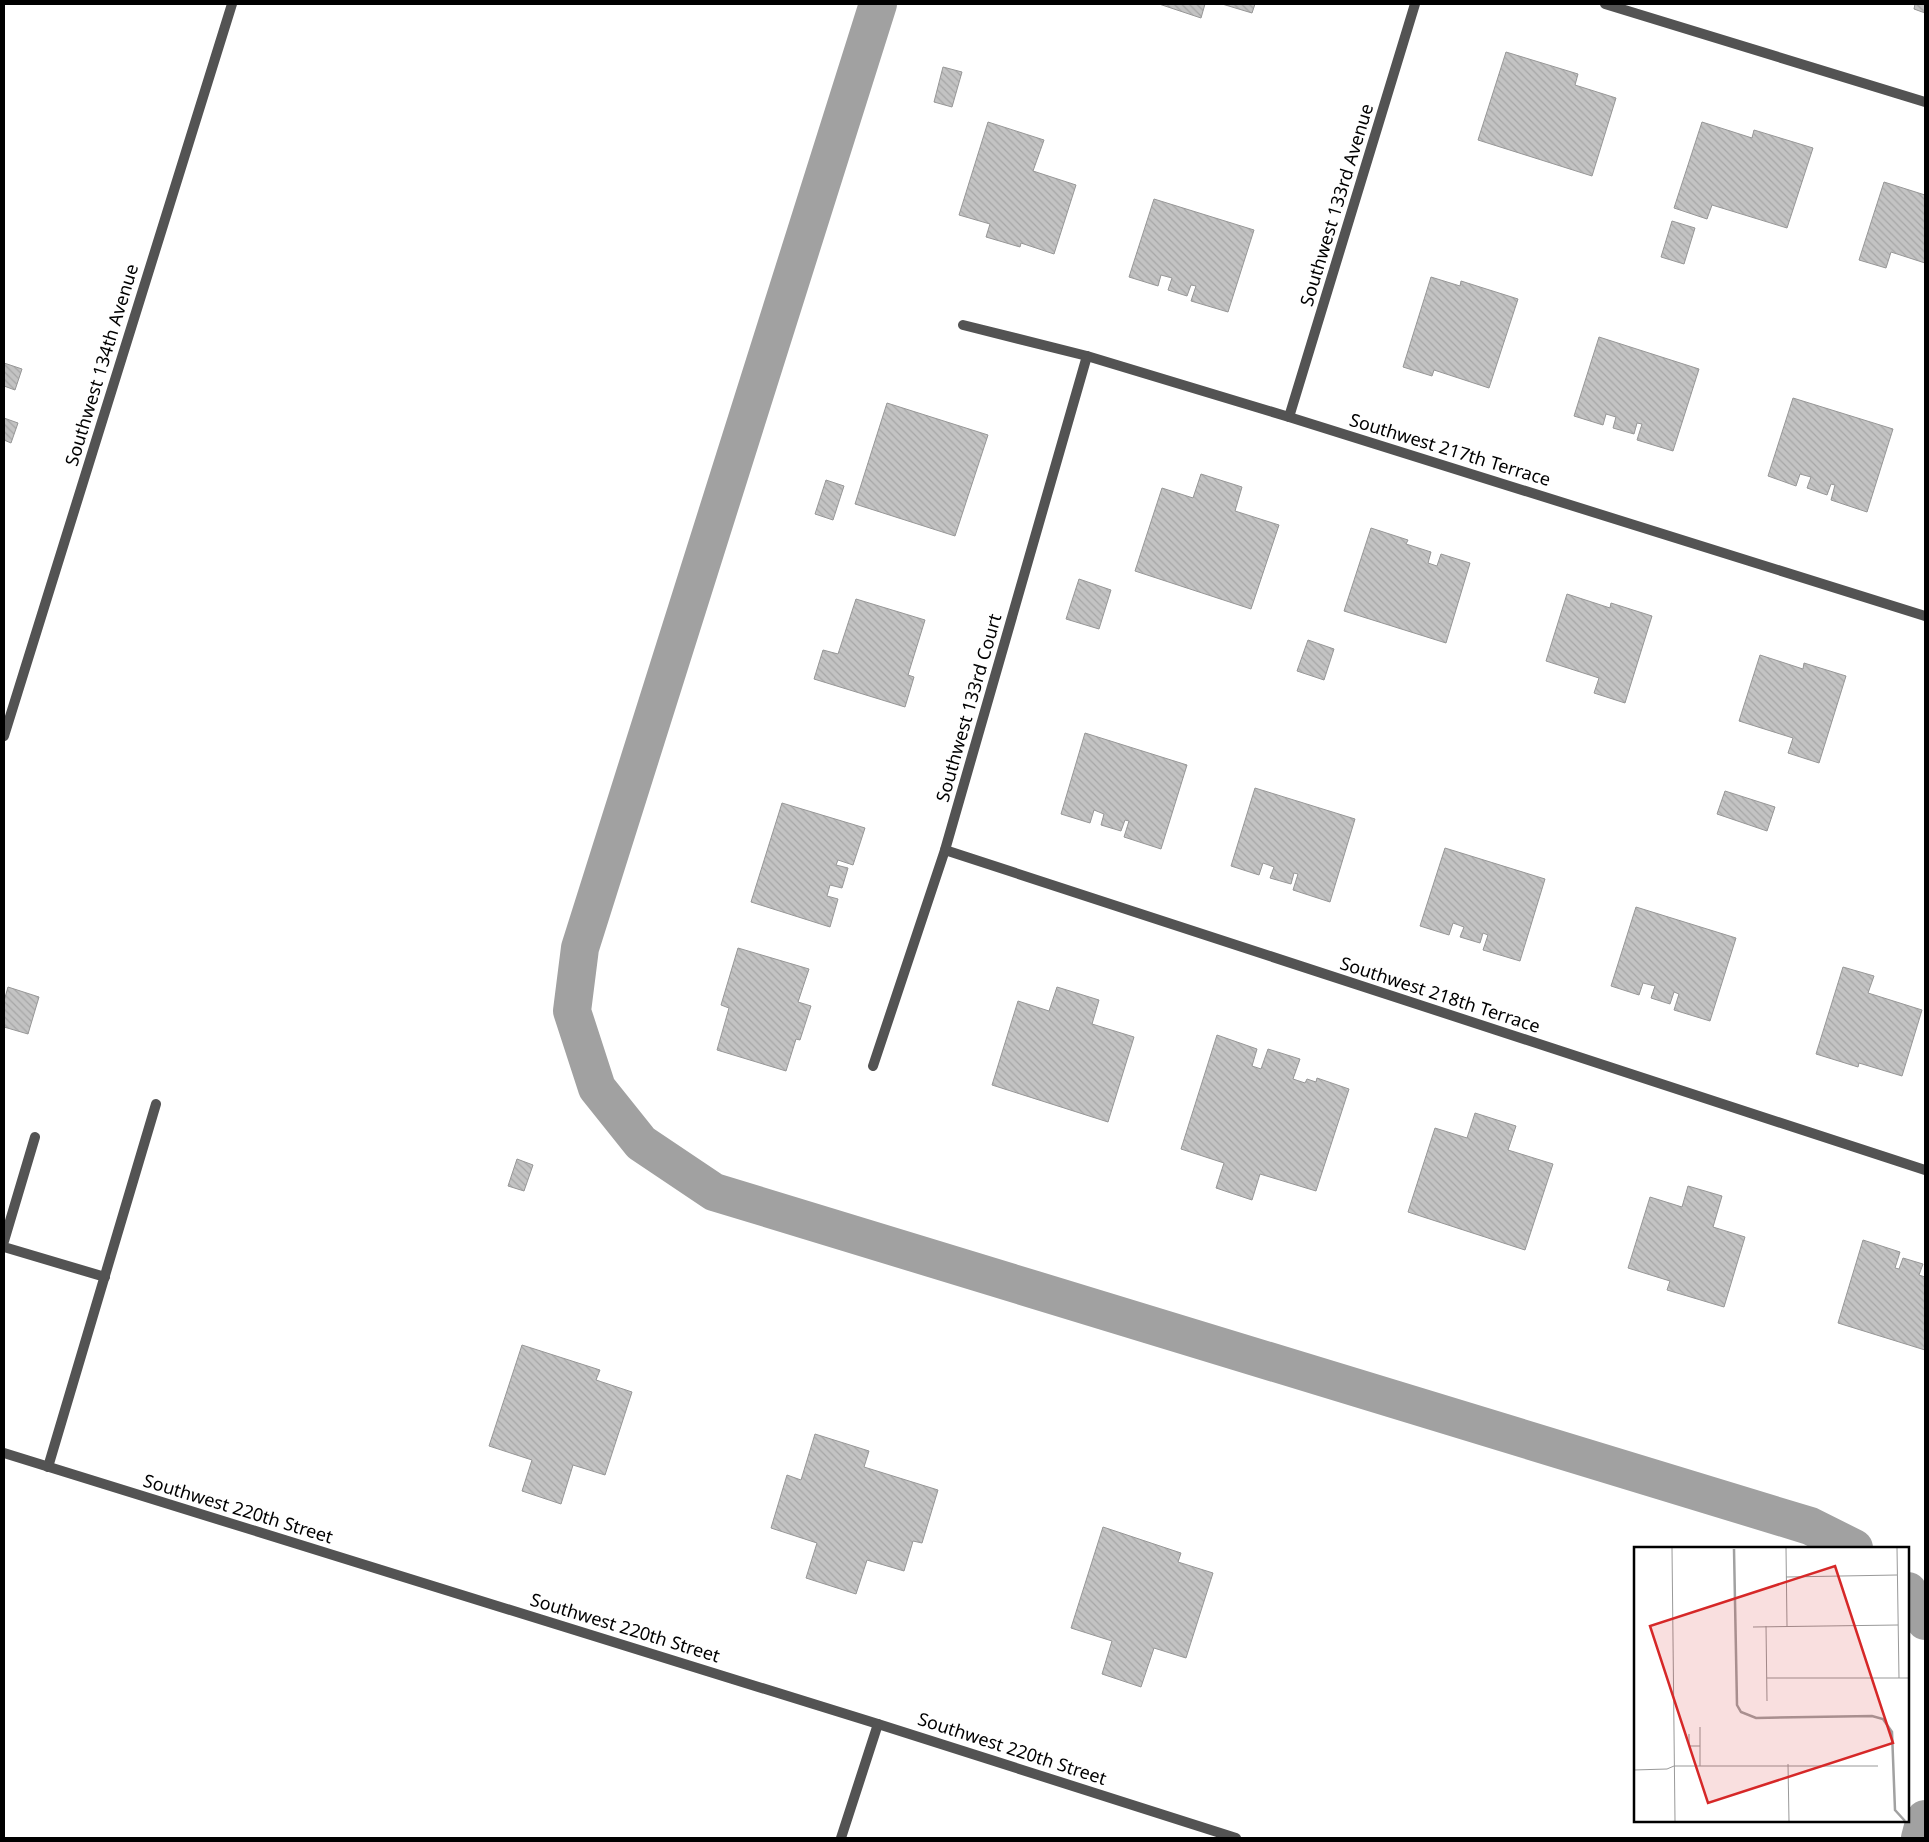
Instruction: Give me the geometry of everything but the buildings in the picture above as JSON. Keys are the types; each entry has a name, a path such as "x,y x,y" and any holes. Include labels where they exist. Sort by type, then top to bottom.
{"street":[{"name":"Southwest 134th Avenue","path":"4,736 232,4"},
{"name":"Southwest 133rd Avenue","path":"1290,417 1416,4"},
{"path":"1605,4 1925,102"},
{"name":"Southwest 217th Terrace","path":"963,325 1087,356 1290,417 1925,616"},
{"name":"Southwest 133rd Court","path":"873,1066 944,850 1087,356"},
{"name":"Southwest 218th Terrace","path":"944,850 1925,1170"},
{"path":"48,1467 156,1104"},
{"path":"4,1240 35,1137"},
{"path":"4,1247 105,1277"},
{"name":"Southwest 220th Street","path":"4,1453 878,1724 1236,1838"},
{"path":"841,1838 878,1724"}],"waterway":[{"path":"878,4 580,948 572,1011 597,1088 641,1143 714,1192 1810,1526 1852,1547"},
{"path":"1909,1593 1925,1621"},
{"path":"1920,1838 1925,1819"}]}
